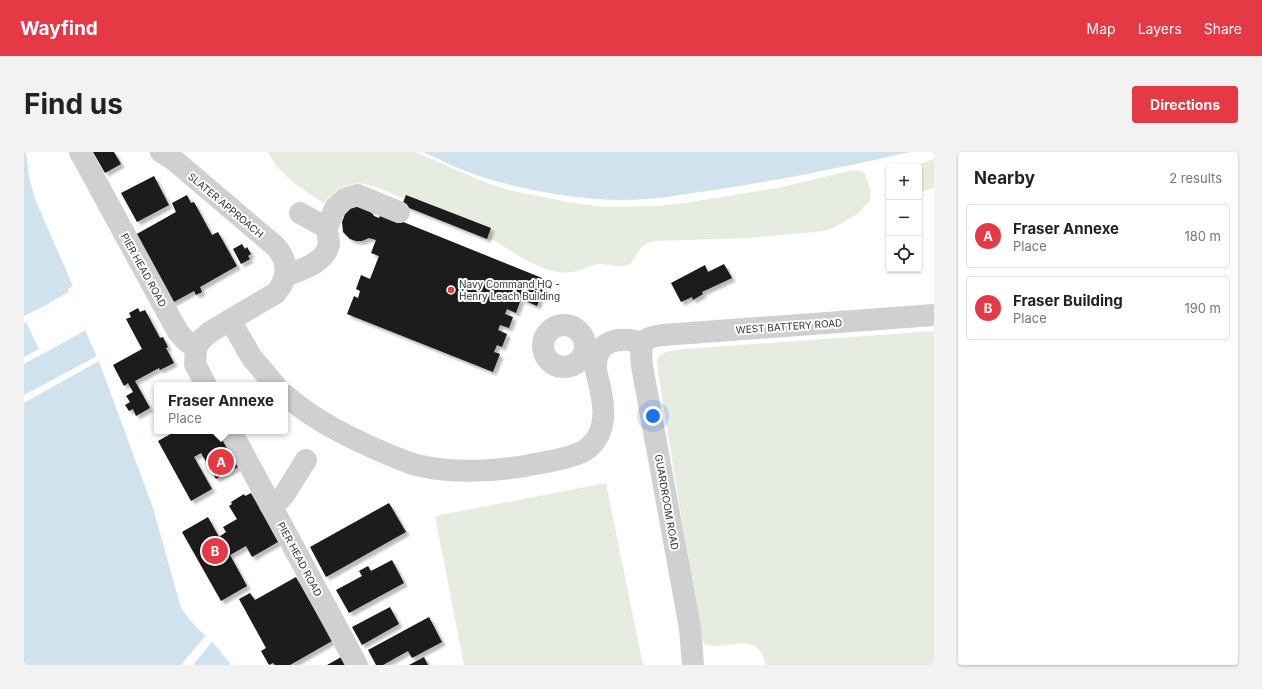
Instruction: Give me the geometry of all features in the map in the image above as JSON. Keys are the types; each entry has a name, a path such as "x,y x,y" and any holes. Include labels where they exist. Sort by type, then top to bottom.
{"lane":[{"name":"PIER HEAD ROAD","path":"80,152 178,332 186,341 196,348"},
{"name":"SLATER APPROACH","path":"162,152 174,160 275,246 281,253 285,269"},
{"path":"204,382 195,364 196,348 201,340 210,332 272,296 280,289 285,269 305,269 323,257 329,244 327,228 334,208 345,199 357,195 398,212"},
{"path":"300,213 327,228"},
{"name":"WEST BATTERY ROAD","path":"644,342 653,336 663,335 934,315"},
{"path":"230,320 252,358 272,382"},
{"path":"288,397 312,415 346,436 409,463 435,468 473,470 511,469 569,457 587,448 596,439 602,428 604,417 602,395 596,369 591,356 615,340 629,339 644,342"},
{"name":"GUARDROOM ROAD","path":"644,342 641,349 642,366 690,628 693,665"},
{"name":"PIER HEAD ROAD","path":"233,434 357,665"},
{"path":"270,505 284,495 306,460"}],"shaded area":[{"path":"268,152 415,152 487,183 508,190 573,203 605,207 658,206 685,203 777,188 854,170 861,171 865,174 871,191 870,200 858,214 833,228 824,231 749,238 654,241 647,243 639,250 628,265 617,266 598,264 562,273 541,267 493,240 487,239 491,228 407,195 405,199 372,186 353,184 334,193 324,203 285,175 273,161"},
{"path":"934,159 934,188 922,191 922,164 920,164"},
{"path":"934,331 934,665 766,665 761,653 755,647 748,644 740,643 713,646 704,644 700,632 658,374 658,358 664,353 684,349"},
{"path":"606,483 643,665 464,665 435,516"}],"water":[{"path":"24,152 26,152 29,177 35,199 73,286 68,289 69,292 50,302 53,308 26,322 39,349 65,335 68,340 85,330 98,359 153,508 180,605 191,621 216,646 231,665 24,665"},
{"path":"423,152 910,152 763,182 666,197 630,200 567,196 515,186 475,175"}],"pier":[{"path":"50,303 53,308 24,323 24,316"},
{"path":"65,335 68,340 24,364 24,357"},
{"path":"97,356 99,361 24,403 24,395"},
{"path":"205,636 212,642 193,665 181,665"}],"building":[{"path":"93,152 114,152 121,164 105,173"},
{"path":"154,176 169,205 137,222 121,193"},
{"path":"187,195 191,203 194,202 212,235 218,232 237,266 200,287 202,292 196,295 194,291 172,303 135,235 176,212 172,203"},
{"path":"406,195 491,228 487,239 402,205"},
{"name":"Navy Command HQ - Henry Leach Building","path":"360,206 379,218 381,213 547,280 537,306 521,299 516,313 507,309 505,314 513,317 509,328 500,325 498,330 507,334 502,347 497,345 494,352 500,354 493,372 347,314 354,296 358,298 360,291 356,289 361,275 370,279 379,256 371,253 376,240 369,238 362,241 356,241 350,239 343,232 342,222 345,214 351,208"},
{"path":"242,244 245,249 247,247 251,254 248,256 250,259 241,264 233,249"},
{"path":"724,264 732,278 702,292 703,294 693,300 692,297 681,302 671,283 705,265 708,272"},
{"path":"138,308 140,312 145,310 160,338 163,337 168,347 166,348 174,363 160,370 159,368 135,381 150,408 136,416 133,409 129,411 125,405 130,402 126,396 133,392 128,383 124,386 113,365 142,349 126,319 131,317 129,313"},
{"path":"171,434 219,434 238,467 216,479 201,453 194,457 212,489 191,501 158,441"},
{"path":"251,493 278,542 252,557 246,546 230,555 247,586 221,601 182,532 208,517 219,537 226,532 223,527 237,519 229,506 232,504 231,502 244,494 245,496"},
{"path":"389,503 406,532 326,577 310,547"},
{"path":"392,560 404,583 349,613 336,590 362,576 359,571 368,566 371,571"},
{"path":"296,577 332,641 290,665 275,665 273,663 269,665 261,651 266,648 239,599 250,593 255,600"},
{"path":"390,607 399,624 362,645 352,627"},
{"path":"429,617 442,642 412,658 408,651 383,665 376,665 368,650"},
{"path":"343,656 348,665 327,665"},
{"path":"424,657 428,665 409,665"}],"place":[{"name":"Navy Command HQ - Henry Leach Building","path":"451,290"},
{"name":"Fraser Annexe","path":"221,462"},
{"name":"Fraser Building","path":"215,551"}]}
